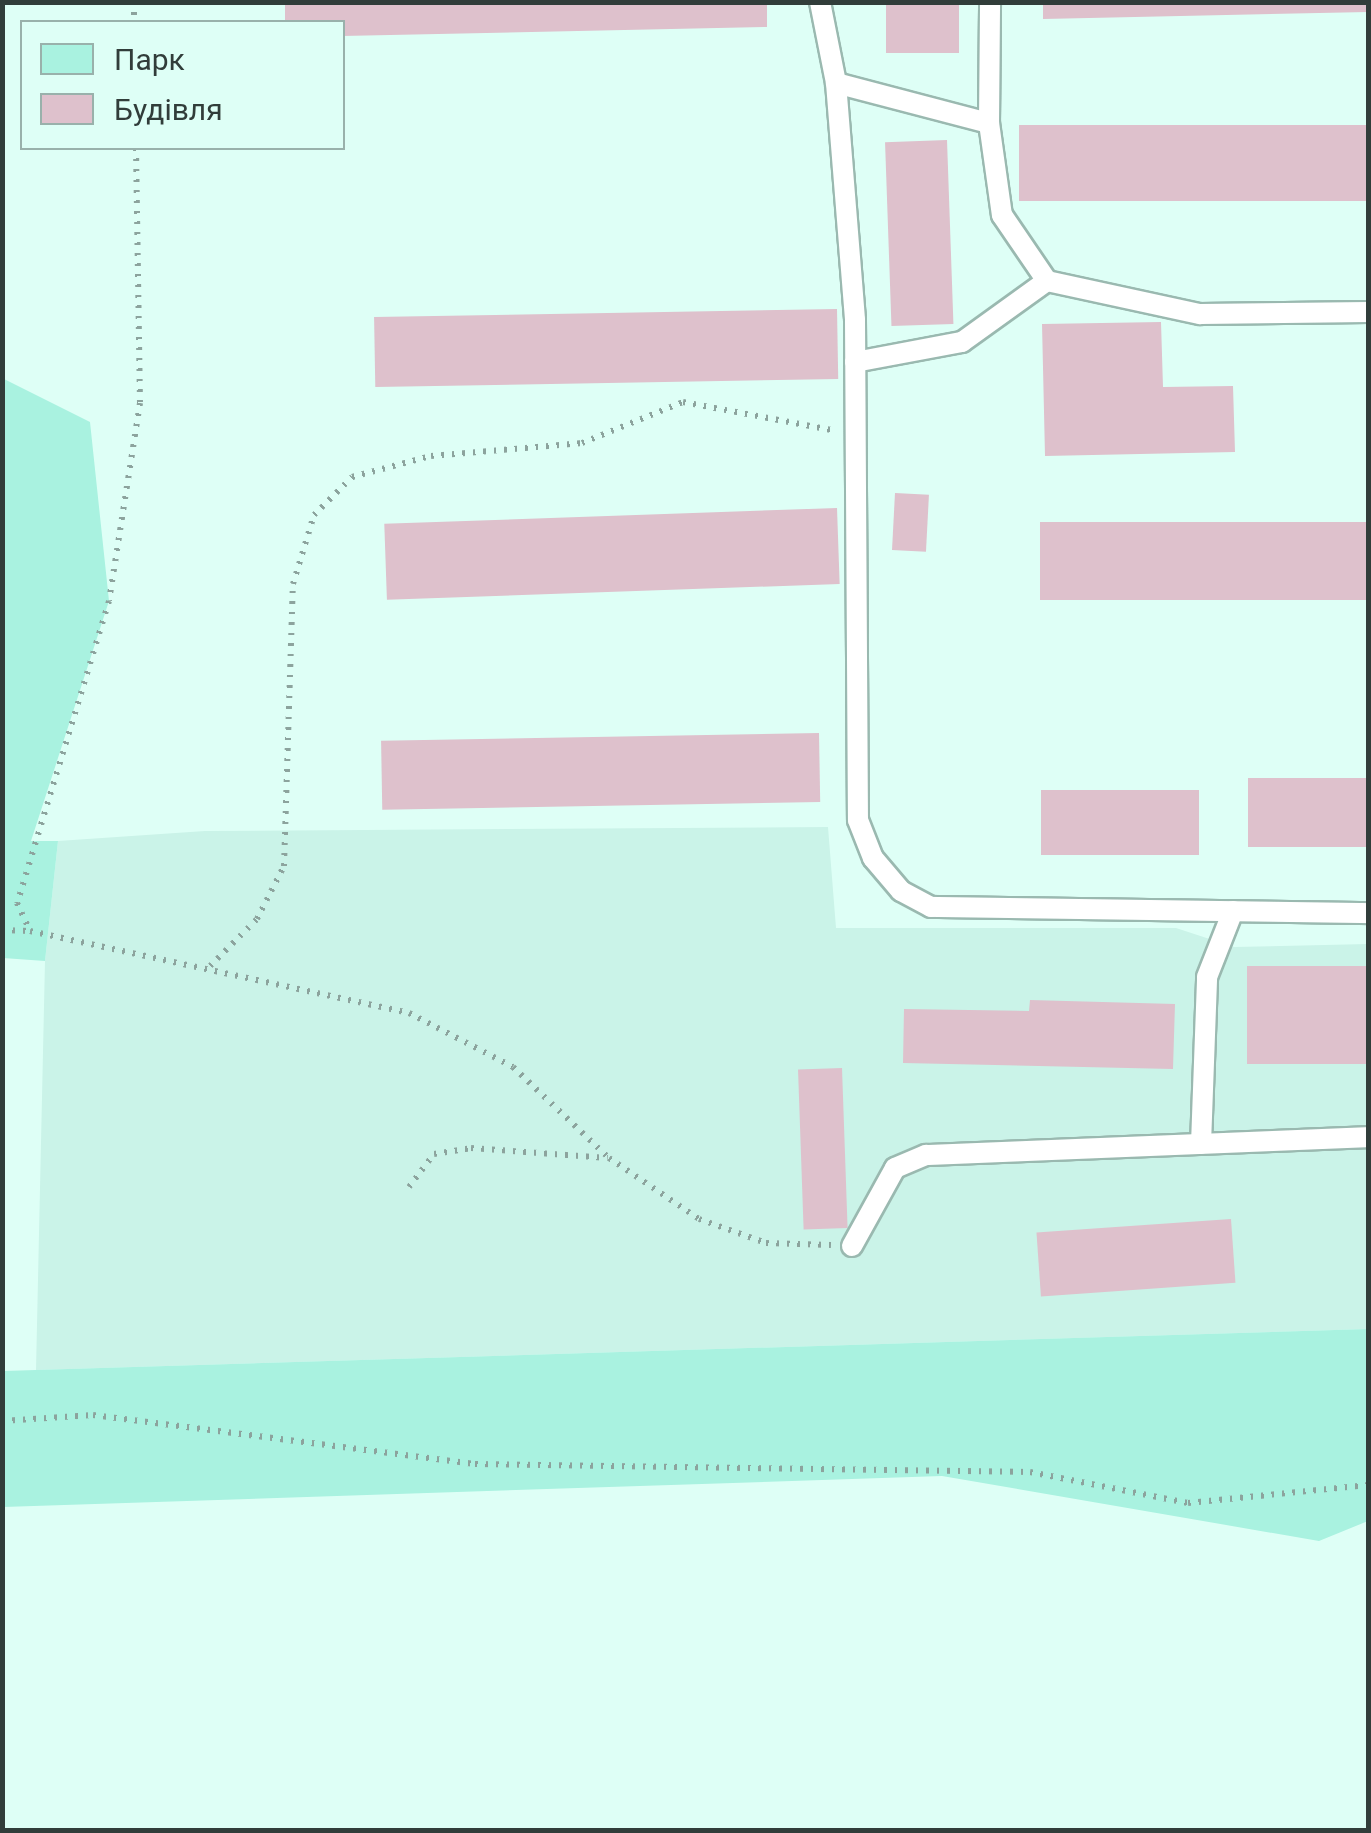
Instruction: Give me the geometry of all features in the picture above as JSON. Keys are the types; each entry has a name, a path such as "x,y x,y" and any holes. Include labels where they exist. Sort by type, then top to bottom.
{"lane":[{"path":"820,2 836,83 855,362 858,820 874,858 900,891 931,907 1368,913"},
{"path":"990,2 988,123 1002,215 1046,282 1200,314 1368,312"},
{"path":"836,83 988,123"},
{"path":"855,362 962,342 1046,282"},
{"path":"1201,1144 1207,977 1233,912"},
{"path":"852,1246 895,1168 926,1155 1368,1137"}],"path":[{"path":"30,931 18,903 109,601 140,403 136,150"},
{"path":"209,967 257,919 284,866 293,584 314,514 352,477 431,456 582,444 682,402 856,434"},
{"path":"2,930 30,931 209,967 410,1013 513,1067 609,1158 699,1219 766,1243 852,1246"},
{"path":"410,1187 434,1154 471,1148 609,1158"},
{"path":"2,1421 92,1416 475,1464 1030,1472 1188,1502 1368,1485"}],"shaded area":[{"path":"828,827 836,928 1176,928 1234,947 1368,944 1368,1329 36,1370 45,961 58,841 205,831"}],"green space":[{"path":"2,378 90,422 109,601 31,841 58,841 45,961 3,958"},
{"path":"1368,1329 1368,1521 1319,1541 942,1476 3,1507 3,1371"}],"building":[{"path":"285,2 767,2 767,27 345,36 345,20 285,20"},
{"path":"886,2 959,2 959,53 886,53"},
{"path":"1043,2 1368,2 1368,12 1043,19"},
{"path":"1019,125 1368,125 1368,201 1019,201"},
{"path":"947,140 953,324 891,326 885,142"},
{"path":"837,309 838,379 375,387 374,317"},
{"path":"1161,322 1163,387 1233,386 1235,452 1045,456 1042,324"},
{"path":"895,493 929,495 926,552 892,550"},
{"path":"837,508 840,584 387,600 384,524"},
{"path":"1040,522 1368,522 1368,600 1040,600"},
{"path":"819,733 820,802 382,810 381,741"},
{"path":"1248,778 1368,778 1368,847 1248,847"},
{"path":"1041,790 1199,790 1199,855 1041,855"},
{"path":"1247,966 1368,966 1368,1064 1247,1064"},
{"path":"1030,1000 1175,1004 1173,1069 903,1063 904,1009 1029,1011"},
{"path":"842,1068 848,1228 804,1229 798,1070"},
{"path":"1231,1219 1235,1283 1041,1296 1036,1233"}]}
